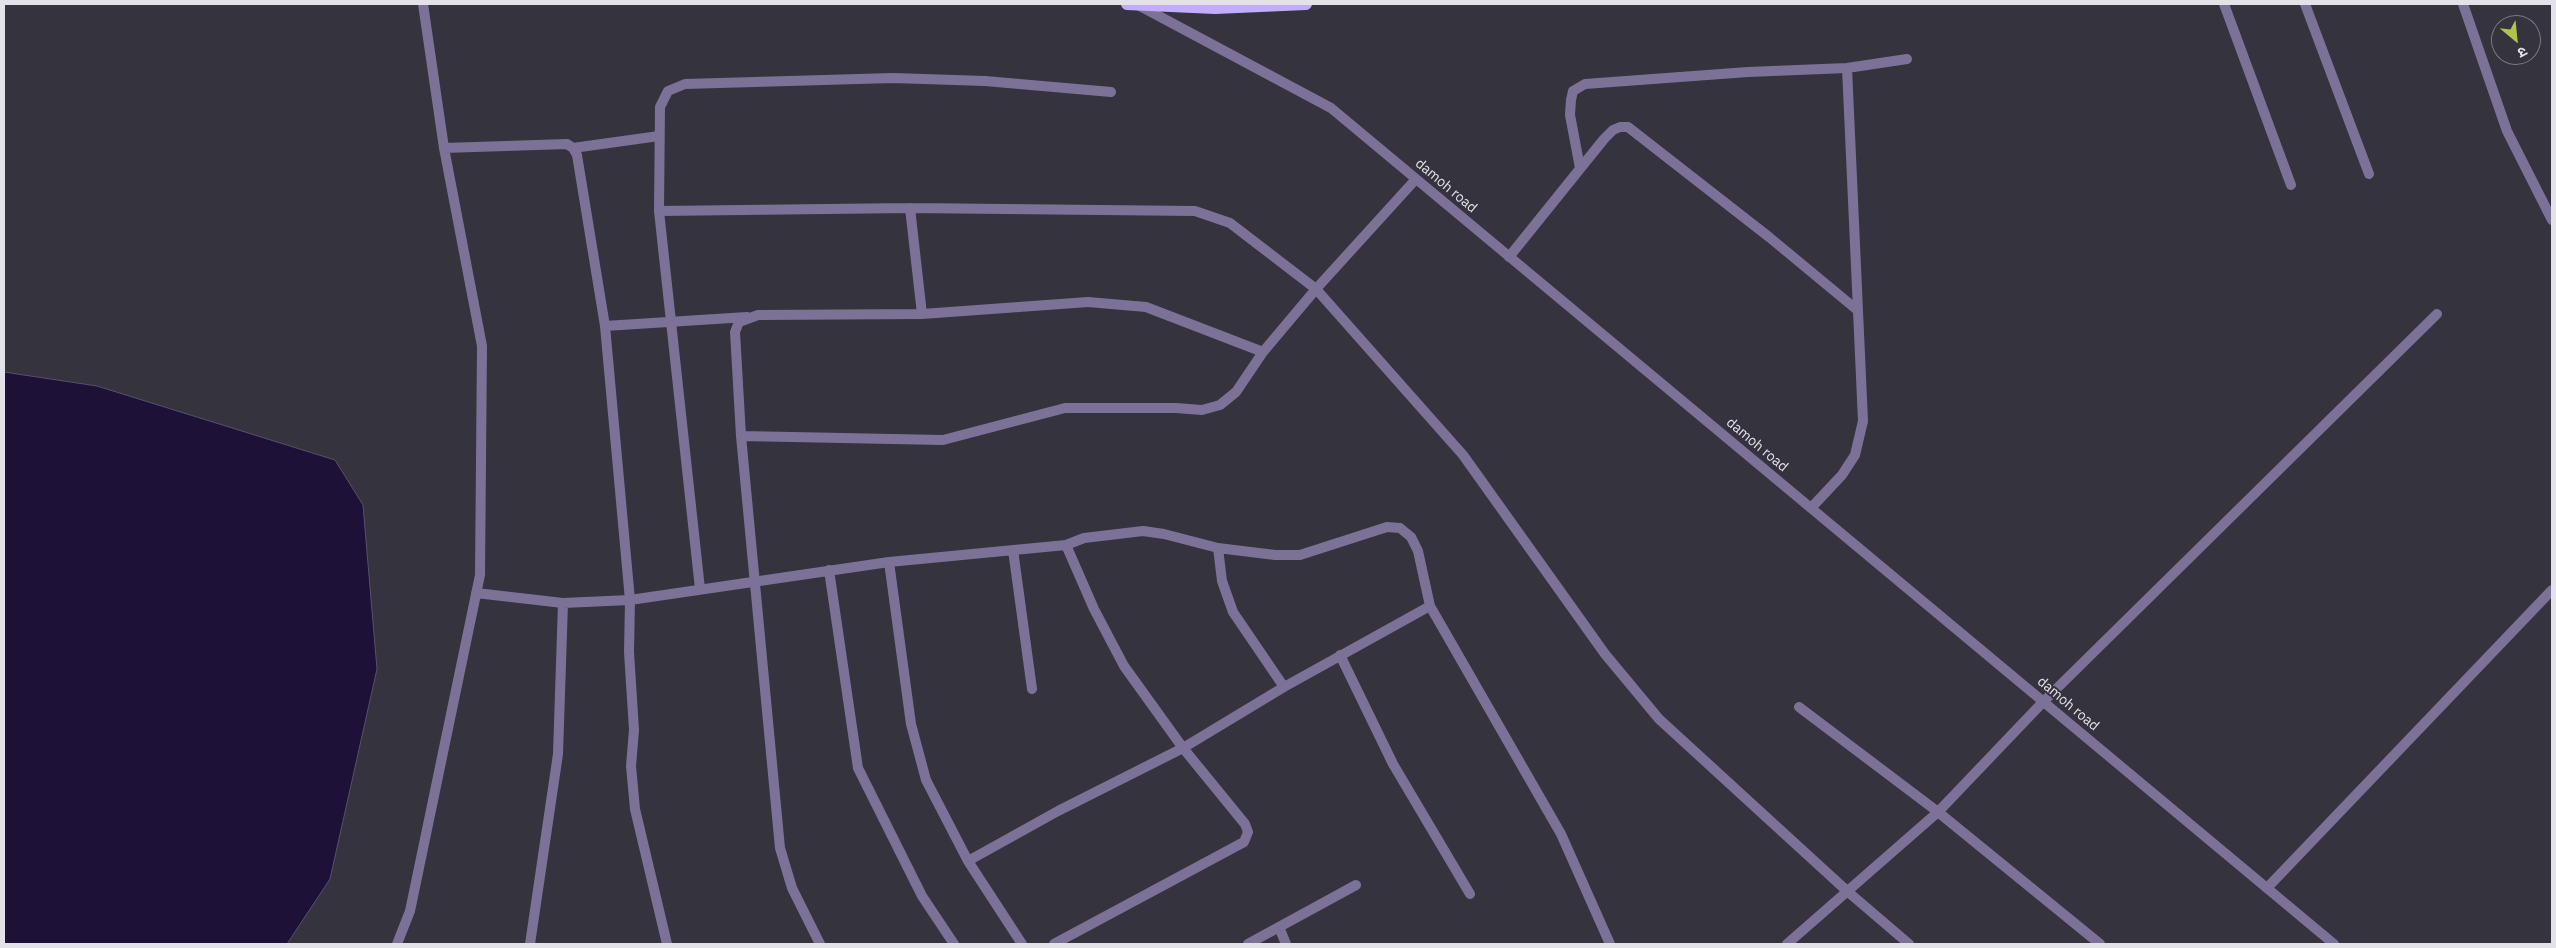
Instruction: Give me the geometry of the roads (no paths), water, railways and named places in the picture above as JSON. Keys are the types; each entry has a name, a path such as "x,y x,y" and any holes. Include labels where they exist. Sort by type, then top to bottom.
{"main road":[{"path":"1127,4 1215,8 1306,4"}],"street":[{"path":"397,944 410,911 480,575 482,346 462,255 423,4"},
{"name":"damoh road","path":"1137,4 1331,108 2334,944"},
{"path":"2224,4 2291,185"},
{"path":"2305,4 2368,174"},
{"path":"2463,4 2507,131 2552,220"},
{"path":"1580,168 1570,115 1571,100 1573,91 1586,84 1748,72 1847,68 1907,58"},
{"path":"1811,508 1842,475 1855,455 1861,437 1863,421 1856,309 1847,68"},
{"path":"700,589 659,211 660,107 668,90 685,84 893,78 985,81 1111,92"},
{"path":"1510,257 1580,168 1613,130 1620,127 1628,127 1769,237 1856,309"},
{"path":"573,148 659,136"},
{"path":"444,148 567,144 573,148 576,155 605,326 630,600 629,652 634,730 631,766 635,810 667,944"},
{"path":"741,436 943,440 1066,408 1176,408 1202,410 1220,404 1236,392 1263,352 1316,289 1416,179"},
{"path":"659,211 910,208 1195,211 1230,223 1316,289 1463,456 1605,654 1659,719 1847,891 1910,944"},
{"path":"910,208 922,314"},
{"path":"605,326 758,315 922,314 1088,302 1146,307 1263,352"},
{"path":"1787,944 1938,812 2043,702 2437,314"},
{"path":"748,317 739,322 735,332 741,436 780,848 792,888 820,944"},
{"path":"476,593 563,603 630,600 889,562 1066,545 1084,538 1143,532 1164,534 1218,548 1275,555 1300,555 1387,527 1400,528 1410,537 1418,551 1430,606 1561,834 1610,944"},
{"path":"1054,944 1244,842 1248,832 1246,824 1182,748 1124,666 1094,609 1066,545"},
{"path":"1218,548 1222,581 1233,612 1284,687"},
{"path":"1013,550 1032,689"},
{"path":"889,562 911,724 926,780 968,861 1022,944"},
{"path":"829,570 858,768 922,896 954,944"},
{"path":"2267,888 2552,590"},
{"path":"530,944 558,754 563,603"},
{"path":"968,861 1058,811 1182,748 1284,687 1430,606"},
{"path":"1340,655 1393,764 1470,894"},
{"path":"1799,707 1938,812 2100,944"},
{"path":"1248,944 1356,885"},
{"path":"1279,927 1286,944"}]}
